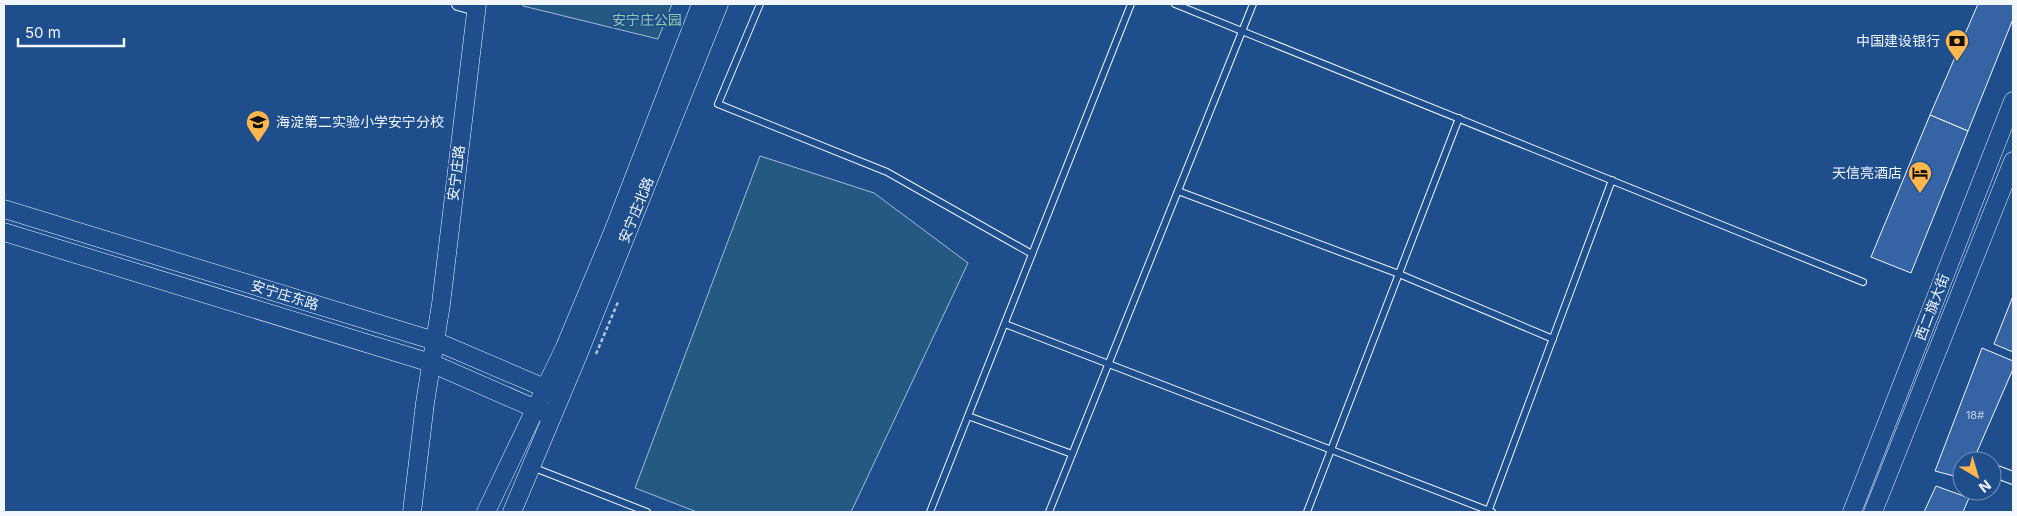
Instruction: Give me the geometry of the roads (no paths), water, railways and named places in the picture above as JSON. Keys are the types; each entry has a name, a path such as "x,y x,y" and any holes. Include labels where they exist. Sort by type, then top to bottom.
{"main road":[{"name":"安宁庄北路","path":"554,391 701,4"},
{"name":"安宁庄北路","path":"544,413 719,4"},
{"name":"安宁庄路","path":"432,363 476,7"},
{"name":"西二旗大街","path":"1852,512 2013,102"},
{"name":"西二旗大街","path":"1873,512 2013,161"},
{"name":"安宁庄东路","path":"4,209 435,341 554,391"},
{"name":"安宁庄东路","path":"4,232 432,363 544,413"},
{"path":"412,512 432,363"},
{"path":"512,512 531,467 544,413"},
{"path":"486,512 544,413"}],"street":[{"path":"458,4 476,7"}],"lane":[{"path":"760,4 718,104 888,172 1032,254"},
{"path":"931,512 1131,4"},
{"path":"1175,4 1863,282"},
{"path":"1048,512 1254,4"},
{"path":"1307,512 1459,118"},
{"path":"1005,324 1490,512 1612,180"},
{"path":"1178,191 1399,274 1553,340"},
{"path":"968,416 1072,454"},
{"path":"531,467 647,512"}],"place":[{"name":"中国建设银行","path":"1957,62"},
{"name":"海淀第二实验小学安宁分校","path":"258,143"},
{"name":"天信亮酒店","path":"1920,194"}],"park label":[{"name":"安宁庄公园","path":"647,20"}]}
